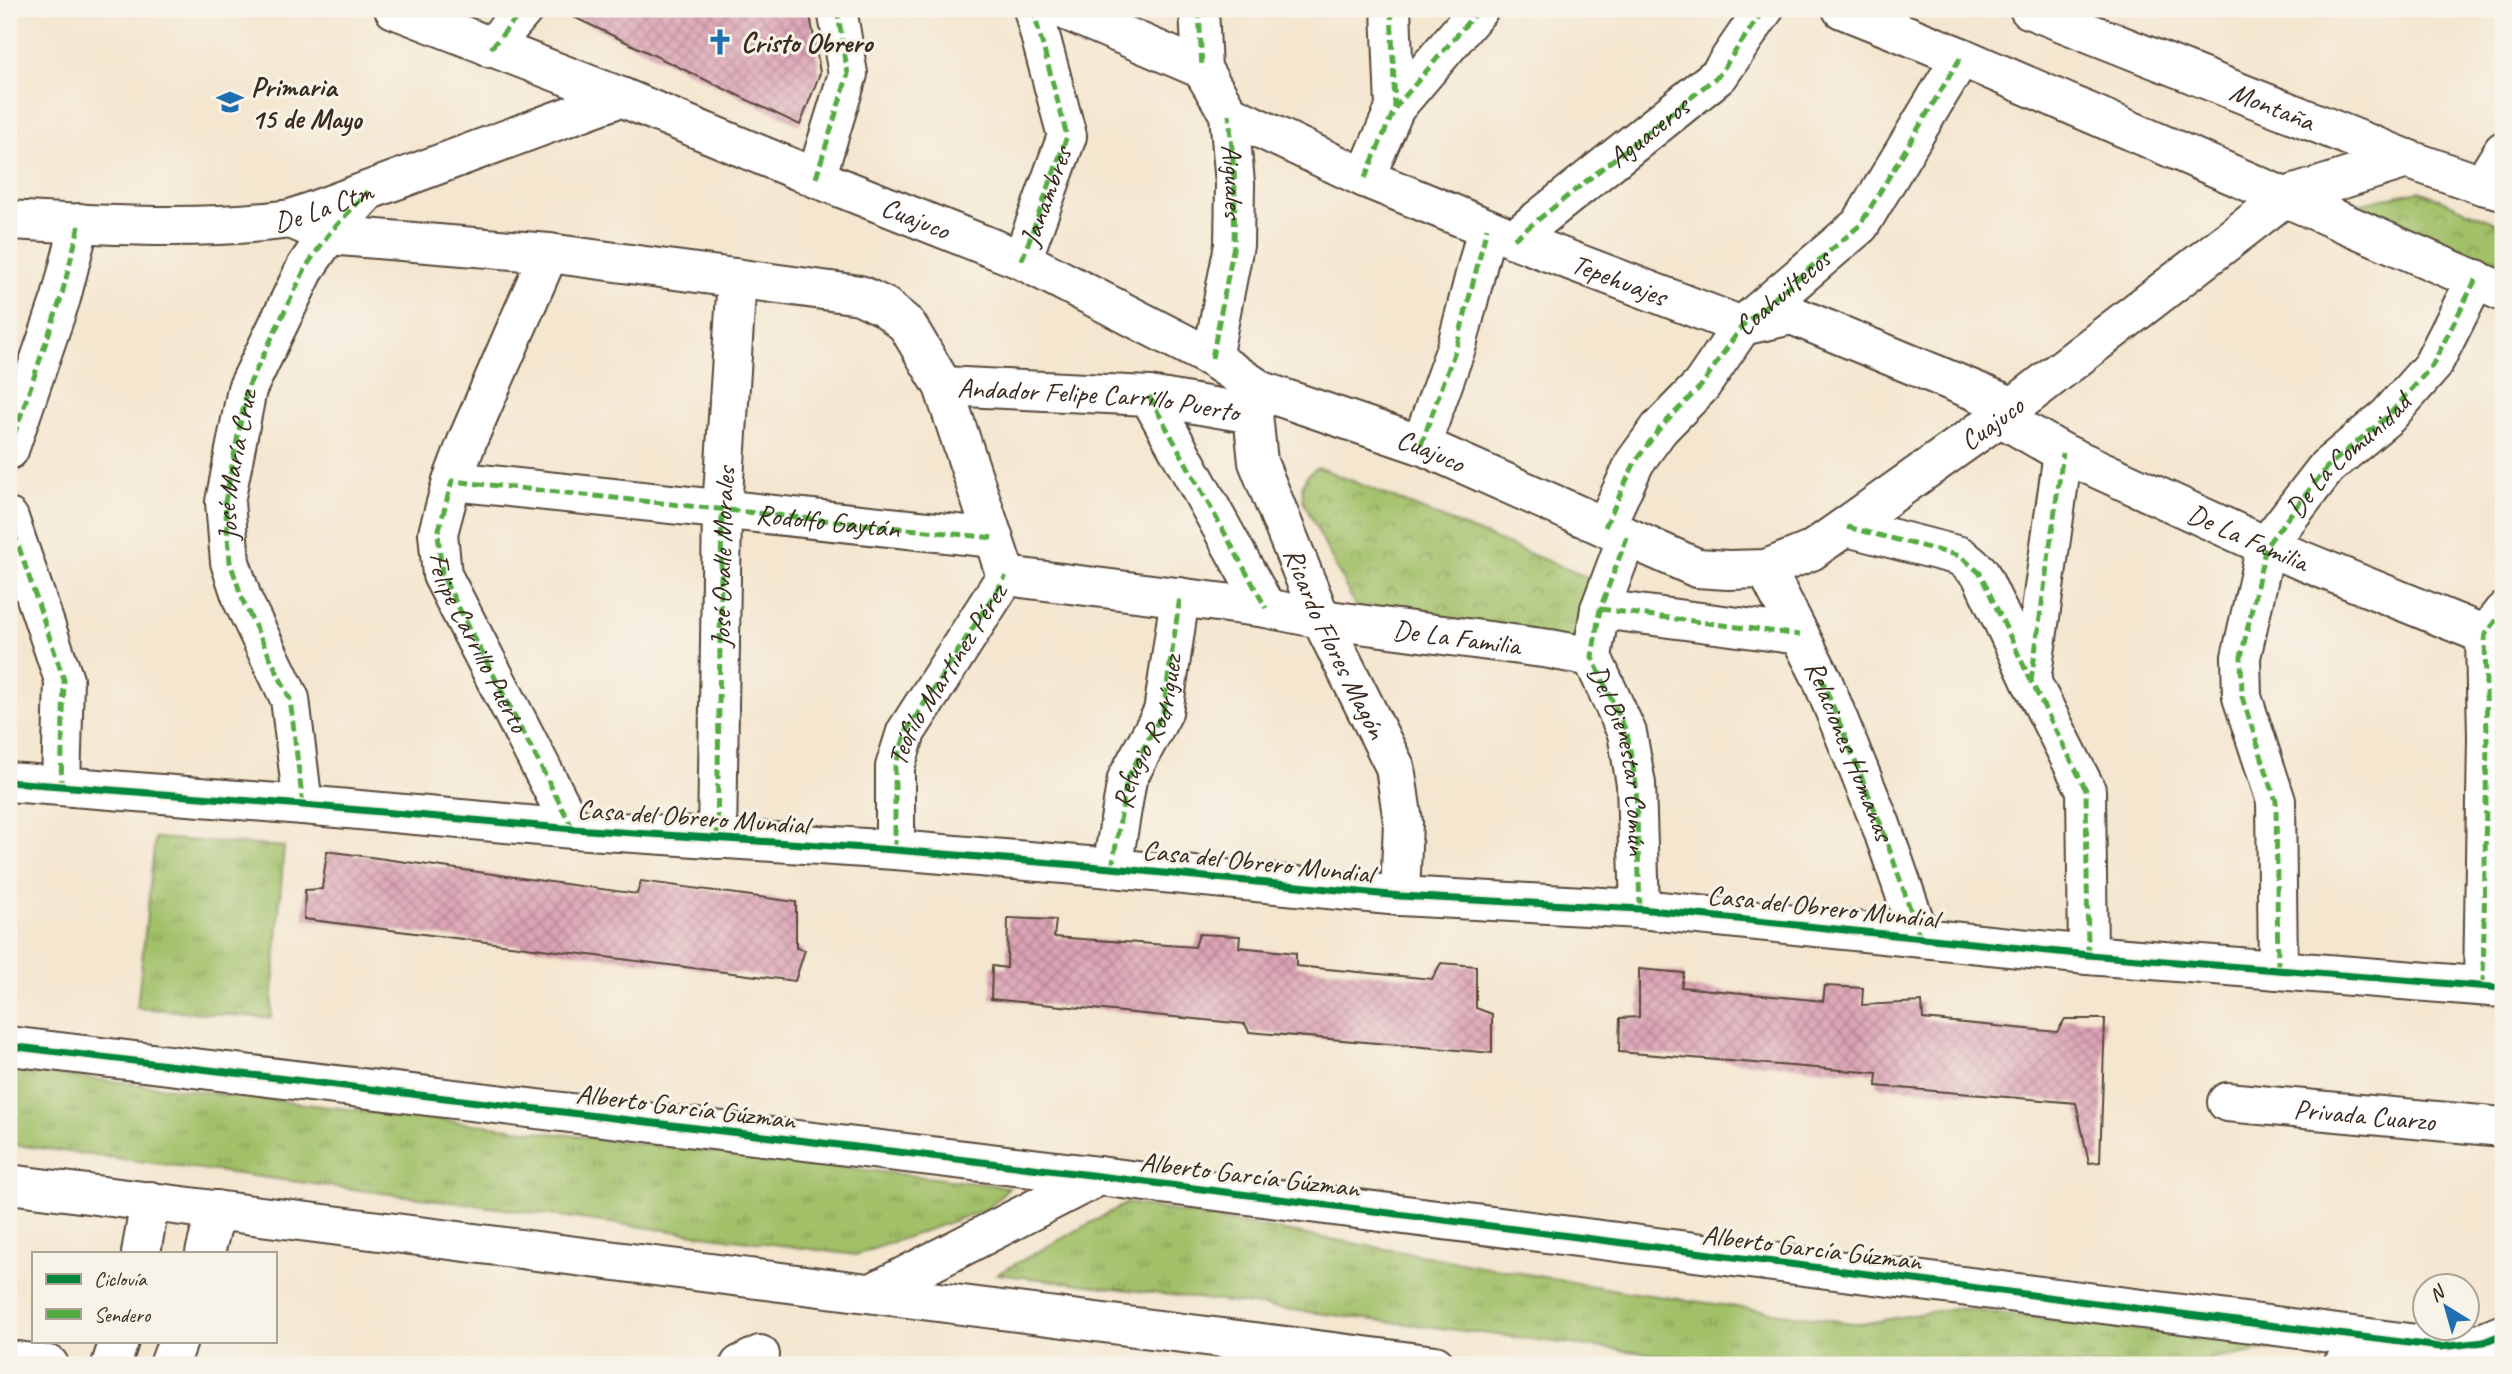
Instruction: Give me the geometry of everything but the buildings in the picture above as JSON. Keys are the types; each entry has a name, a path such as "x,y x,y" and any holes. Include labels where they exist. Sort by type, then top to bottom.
{"street":[{"name":"Cuajuco","path":"394,9 621,97 1022,260 1212,358 1258,402 1421,445 1697,568 1766,569 1811,551 2007,412 2285,197 2407,159"},
{"path":"491,48 524,9"},
{"path":"816,178 848,74 837,9"},
{"name":"Janambres","path":"1022,260 1067,136 1033,9"},
{"path":"1062,9 1202,69"},
{"name":"Aiguales","path":"1199,9 1202,69 1229,114 1235,184 1234,246 1212,358"},
{"path":"1391,9 1395,108"},
{"path":"1365,178 1395,108 1479,9"},
{"name":"Aguaceros","path":"1501,233 1719,75 1764,9"},
{"path":"1842,9 1961,57 2489,286"},
{"name":"Montaña","path":"2029,9 2407,159 2493,188 2503,151"},
{"name":"Coahuiltecos","path":"1616,532 1635,461 1659,429 1701,386 1742,326 1860,225 1961,57"},
{"name":"De La Ctm","path":"9,220 243,225 291,219 621,97"},
{"name":"Tepehuajes","path":"1229,114 1365,178 1742,326"},
{"name":"José María Cruz","path":"303,805 290,699 243,601 230,562 225,502 247,389 306,267 328,235 368,191"},
{"path":"291,219 328,235 549,253 860,295 885,307 907,325 943,386"},
{"path":"9,450 61,298 79,223"},
{"path":"1421,445 1501,233"},
{"name":"Felipe Carrillo Puerto","path":"549,253 468,439 452,481 438,533 442,575 573,829"},
{"name":"José Ovalle Morales","path":"717,839 722,510 737,278"},
{"name":"De La Comunidad","path":"2278,970 2276,801 2242,697 2241,657 2266,546 2327,467 2388,416 2432,366 2489,286"},
{"path":"1742,326 1792,315 2007,412"},
{"name":"Andador Felipe Carrillo Puerto","path":"943,386 1258,402"},
{"name":"Teófilo Martínez Pérez","path":"895,850 895,767 906,732 1006,576 943,386"},
{"path":"1149,396 1266,608"},
{"name":"Ricardo Flores Magón","path":"1258,402 1258,462 1321,619 1395,767 1403,822 1400,896"},
{"name":"De La Familia","path":"2007,412 2063,453 2266,546 2497,630"},
{"path":"2031,681 2063,453"},
{"name":"Rodolfo Gaytán","path":"452,481 994,538"},
{"path":"9,517 64,680 61,785"},
{"path":"1847,527 1961,556 1980,573 2086,790 2088,955"},
{"name":"Del Bienestar Común","path":"1616,532 1592,657 1627,733 1636,784 1640,909"},
{"name":"Relaciones Humanas","path":"1766,569 1821,677 1881,825 1920,937"},
{"path":"1006,576 1266,608 1321,619"},
{"name":"Refugio Rodríguez","path":"1112,868 1127,779 1163,712 1180,597"},
{"path":"1600,609 1800,635"},
{"name":"De La Familia","path":"1321,619 1592,657"},
{"path":"2493,987 2487,738 2497,630"},
{"name":"Casa del Obrero Mundial","path":"9,782 573,829 895,850 1400,896 1640,909 2088,955 2493,987"},
{"name":"Alberto García Gúzman","path":"9,1046 1098,1176 2440,1347 2494,1338"},
{"name":"Privada Cuarzo","path":"2227,1102 2503,1126"},
{"name":"Alberto García Gúzman","path":"874,1292 1098,1176"},
{"path":"9,1184 874,1292 1025,1315 1436,1365"},
{"path":"141,1252 150,1201"},
{"path":"205,1252 216,1210"},
{"path":"111,1365 119,1342"},
{"path":"169,1365 178,1342"},
{"name":"Alberto García Gúzman","path":"2343,1365 2412,1343"},
{"path":"9,1360 49,1365"}],"green space":[{"path":"2420,191 2503,226 2503,264 2351,205"},
{"path":"1318,467 1599,582 1572,642 1361,618 1304,503 1303,482 1308,474"},
{"path":"155,838 284,847 271,1018 137,1008"},
{"path":"9,1069 1009,1187 988,1209 856,1255 9,1144"},
{"path":"1127,1203 1628,1292 1860,1324 1954,1308 2283,1347 2179,1365 1744,1365 997,1274"}],"marked path":[{"path":"491,48 524,9"},
{"path":"816,178 848,74 837,9"},
{"path":"1022,260 1067,136 1033,9"},
{"path":"1199,9 1202,69"},
{"path":"1391,9 1395,108"},
{"path":"1365,178 1395,108 1479,9"},
{"path":"1514,239 1719,75 1764,9"},
{"path":"1605,527 1635,462 1659,429 1701,386 1742,326 1860,225 1961,57"},
{"path":"1212,358 1234,245 1235,184 1229,114"},
{"path":"303,805 290,699 243,601 230,562 225,502 247,389 306,267 328,235 368,191"},
{"path":"9,450 61,298 80,223"},
{"path":"1421,445 1457,345 1487,228"},
{"path":"2278,970 2276,801 2242,697 2241,657 2266,546 2327,467 2388,416 2432,366 2476,279"},
{"path":"1149,396 1266,608"},
{"path":"2031,681 2063,453"},
{"path":"573,829 442,575 438,533 452,481 994,538"},
{"path":"717,839 722,510"},
{"path":"9,518 64,680 61,785"},
{"path":"1847,527 1960,556 1980,573 2086,790 2088,955"},
{"path":"1627,537 1600,609 1592,657 1627,733 1636,784 1640,909"},
{"path":"895,850 895,767 906,732 1006,576"},
{"path":"1112,868 1127,779 1163,712 1180,597"},
{"path":"1600,609 1800,635"},
{"path":"2483,986 2487,738 2485,635 2503,612"},
{"path":"1821,677 1881,825 1920,937"}],"cycle path":[{"path":"9,782 573,829 895,850 1400,896 1640,909 2088,955 2503,988"},
{"path":"9,1046 1099,1176 2440,1347 2484,1342 2503,1334"}],"place":[{"name":"Cristo Obrero","path":"720,42"},
{"name":"Primaria 15 de Mayo","path":"230,102"}]}
